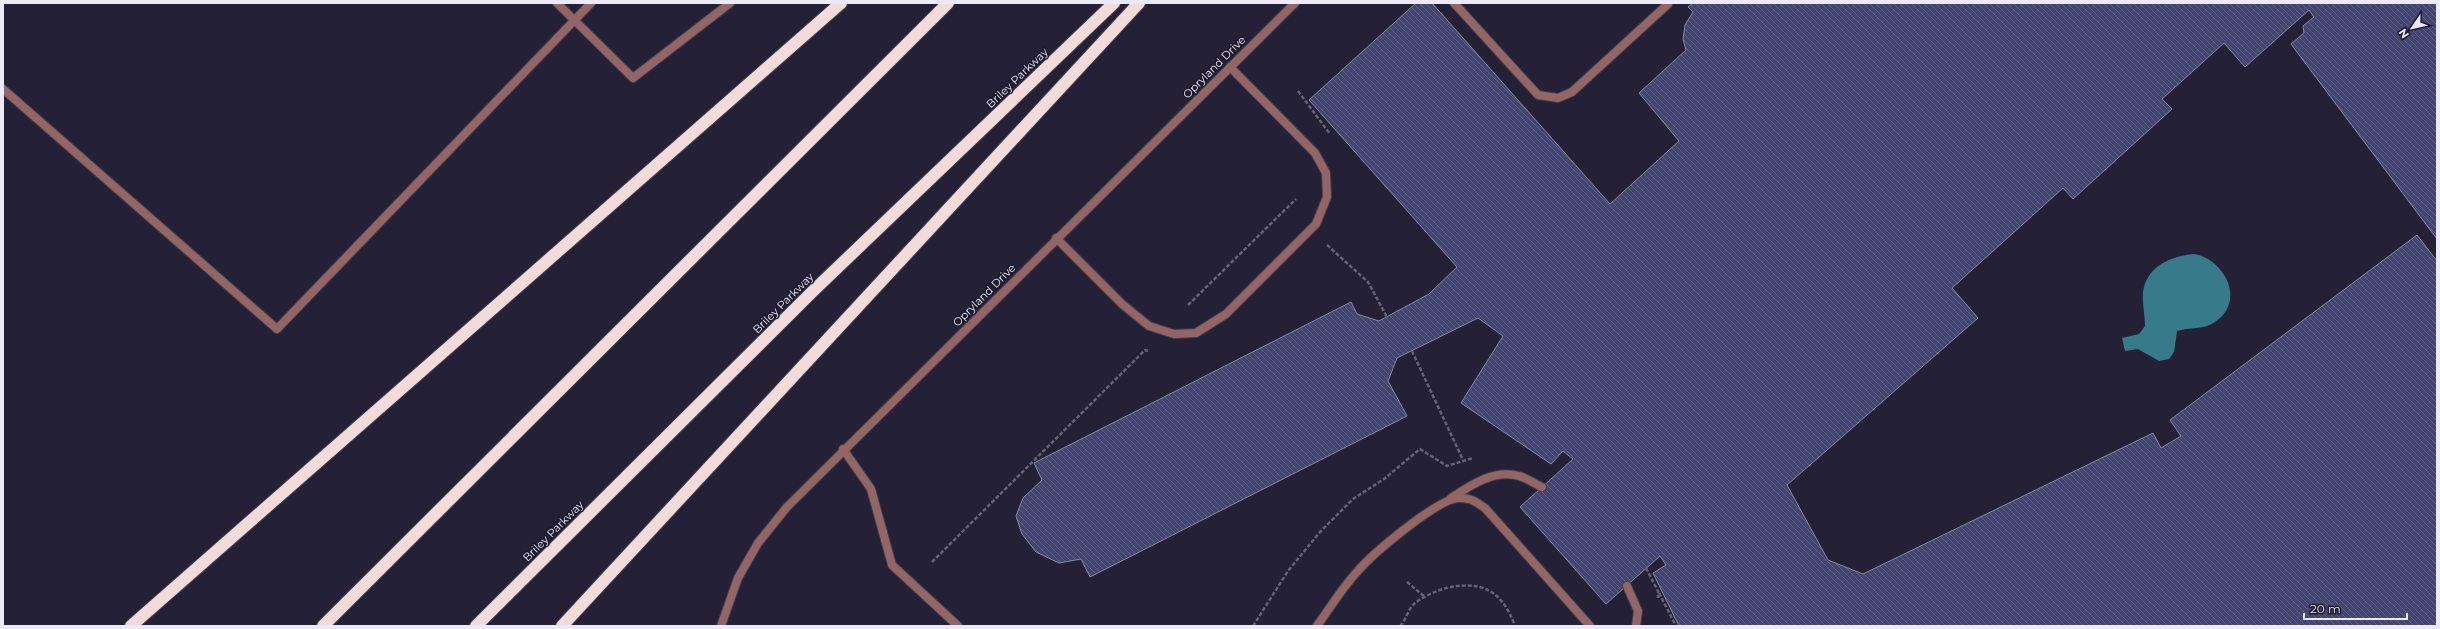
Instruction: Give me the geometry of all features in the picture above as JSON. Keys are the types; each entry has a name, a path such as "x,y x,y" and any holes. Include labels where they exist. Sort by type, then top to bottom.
{"highway":[{"path":"131,626 841,3"},
{"path":"323,626 948,3"},
{"name":"Briley Parkway","path":"476,626 812,292 1114,3"},
{"path":"562,626 1139,3"}],"lane":[{"path":"557,3 634,78 730,3"},
{"path":"3,89 277,329 591,3"},
{"name":"Opryland Drive","path":"721,626 738,578 758,543 787,507 843,449 1295,3"},
{"path":"1454,3 1538,95 1558,98 1572,92 1668,4"},
{"path":"1056,238 1122,304 1149,326 1174,334 1196,333 1226,314 1316,224 1327,197 1326,173 1315,153 1230,67"},
{"path":"843,449 871,489 892,565 958,626"},
{"path":"1317,626 1357,571 1408,527 1440,504 1482,480 1498,475 1519,476 1542,487"},
{"path":"1440,504 1457,498 1473,499 1485,508 1590,626"},
{"path":"1627,586 1638,611 1636,626"}],"path":[{"path":"1188,305 1296,199"},
{"path":"1326,244 1368,282 1388,317"},
{"path":"1412,351 1463,460"},
{"path":"1253,626 1288,571 1320,532 1353,499 1384,479 1420,449 1447,466 1476,457"},
{"path":"1407,582 1425,597"},
{"path":"1400,626 1413,605 1425,597 1437,591 1465,584 1488,588 1508,608 1515,626"},
{"path":"1658,591 1676,626"}],"shaded area":[{"path":"2194,254 2205,257 2214,264 2222,272 2228,282 2230,293 2229,303 2225,313 2211,325 2177,331 2174,352 2169,359 2159,361 2138,349 2125,351 2122,338 2139,334 2145,326 2143,292 2149,275 2161,264 2169,260"}],"building":[{"path":"1416,3 1432,3 1610,204 1679,141 1639,93 1686,50 1683,39 1685,25 1693,12 1688,7 1693,3 2437,3 2437,239 2291,44 2304,33 2303,26 2314,17 2309,10 2245,67 2224,43 2162,99 2172,109 2073,199 2063,188 1952,288 1978,318 1787,485 1828,560 1863,574 2153,433 2161,448 2181,436 2170,420 2417,235 2437,261 2437,626 1679,626 1653,573 1666,565 1660,556 1606,604 1520,507 1573,459 1563,451 1551,464 1461,403 1503,336 1478,318 1397,358 1388,381 1407,416 1090,577 1081,559 1059,563 1036,552 1022,534 1016,516 1023,498 1042,480 1034,463 1351,302 1357,314 1379,321 1429,294 1457,267 1309,100"}]}
